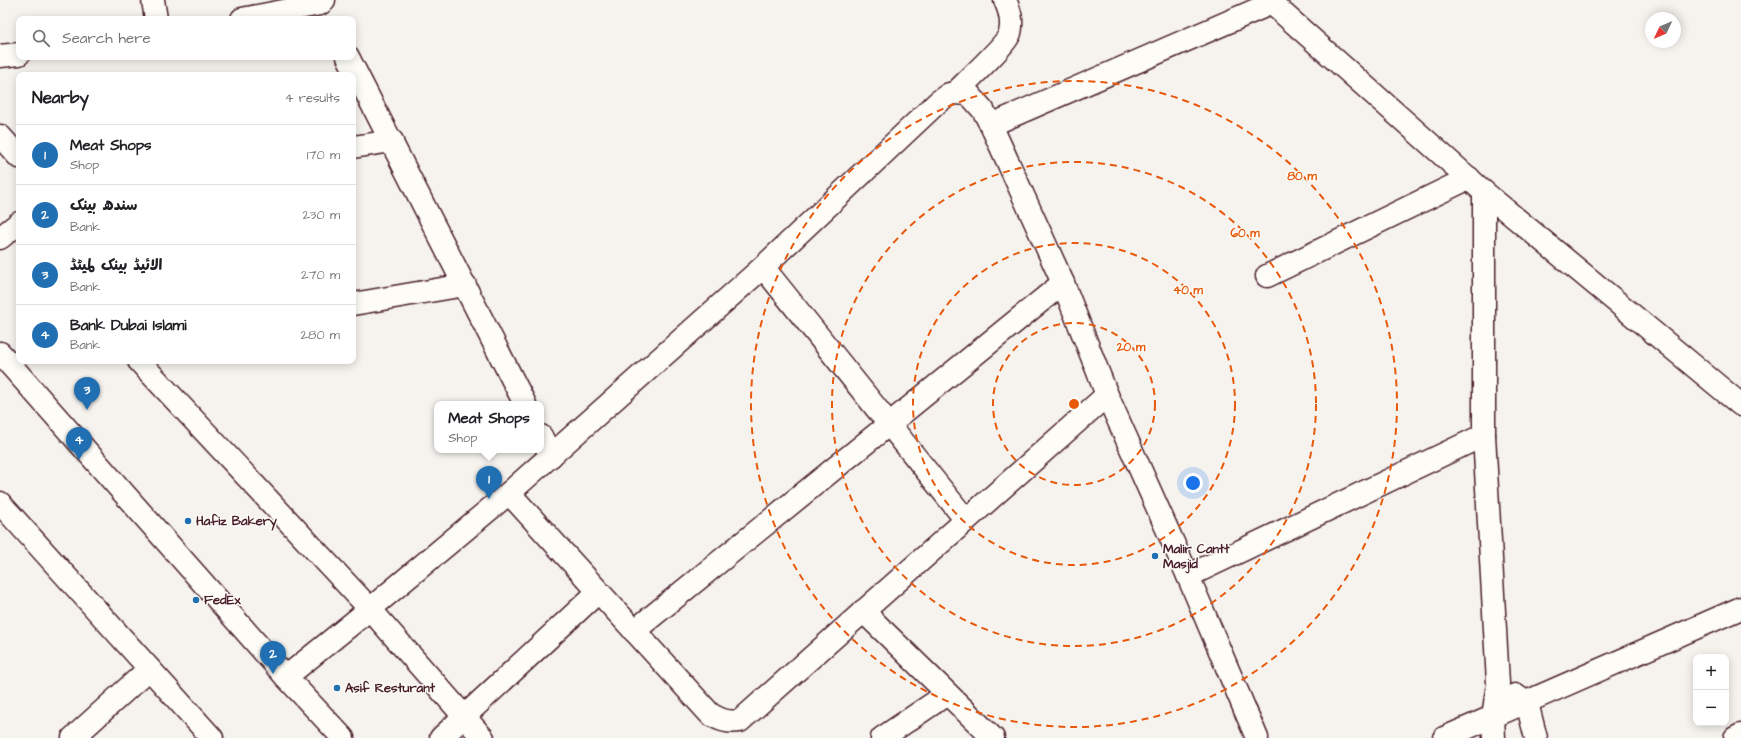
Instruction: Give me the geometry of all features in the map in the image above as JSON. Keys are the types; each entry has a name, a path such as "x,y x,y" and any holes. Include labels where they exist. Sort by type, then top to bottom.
{"street":[{"path":"153,0 156,16"},
{"path":"955,93 1010,35 1010,10 1004,0"},
{"path":"992,125 1270,2 1476,185 1741,405"},
{"path":"261,16 323,6"},
{"path":"0,56 16,54"},
{"path":"350,60 356,72"},
{"path":"356,72 523,401"},
{"path":"286,677 370,609 551,456 763,267 938,102 949,94 955,93 969,94 976,100 992,125 1063,283 1107,395 1188,576 1257,738"},
{"path":"0,136 16,154"},
{"path":"356,147 392,141"},
{"path":"1266,276 1476,185"},
{"path":"1476,185 1484,435 1498,683 1493,728"},
{"path":"763,267 966,520"},
{"path":"634,631 1063,283"},
{"path":"356,303 465,285"},
{"path":"0,353 286,677 343,738"},
{"path":"141,364 370,609 483,738"},
{"path":"508,493 710,714 720,719 732,722 740,721 1107,395"},
{"path":"1188,576 1484,435"},
{"path":"544,442 551,456"},
{"path":"0,503 212,738"},
{"path":"441,738 465,718 598,592"},
{"path":"1444,738 1493,728 1527,703 1741,608"},
{"path":"863,611 946,694 993,738"},
{"path":"73,738 149,668"},
{"path":"1498,683 1527,703 1536,738"},
{"path":"882,738 946,694"},
{"path":"1735,738 1741,735"}],"place":[{"name":"الائیڈ بینک لمیٹڈ","path":"87,410"},
{"name":"Bank Dubai Islami","path":"79,460"},
{"name":"Meat Shops","path":"489,499"},
{"name":"Hafiz Bakery","path":"188,521"},
{"name":"Malir Cantt Masjid","path":"1155,556"},
{"name":"FedEx","path":"196,600"},
{"name":"سندھ بینک","path":"273,674"},
{"name":"Asif Resturant","path":"337,688"}]}
